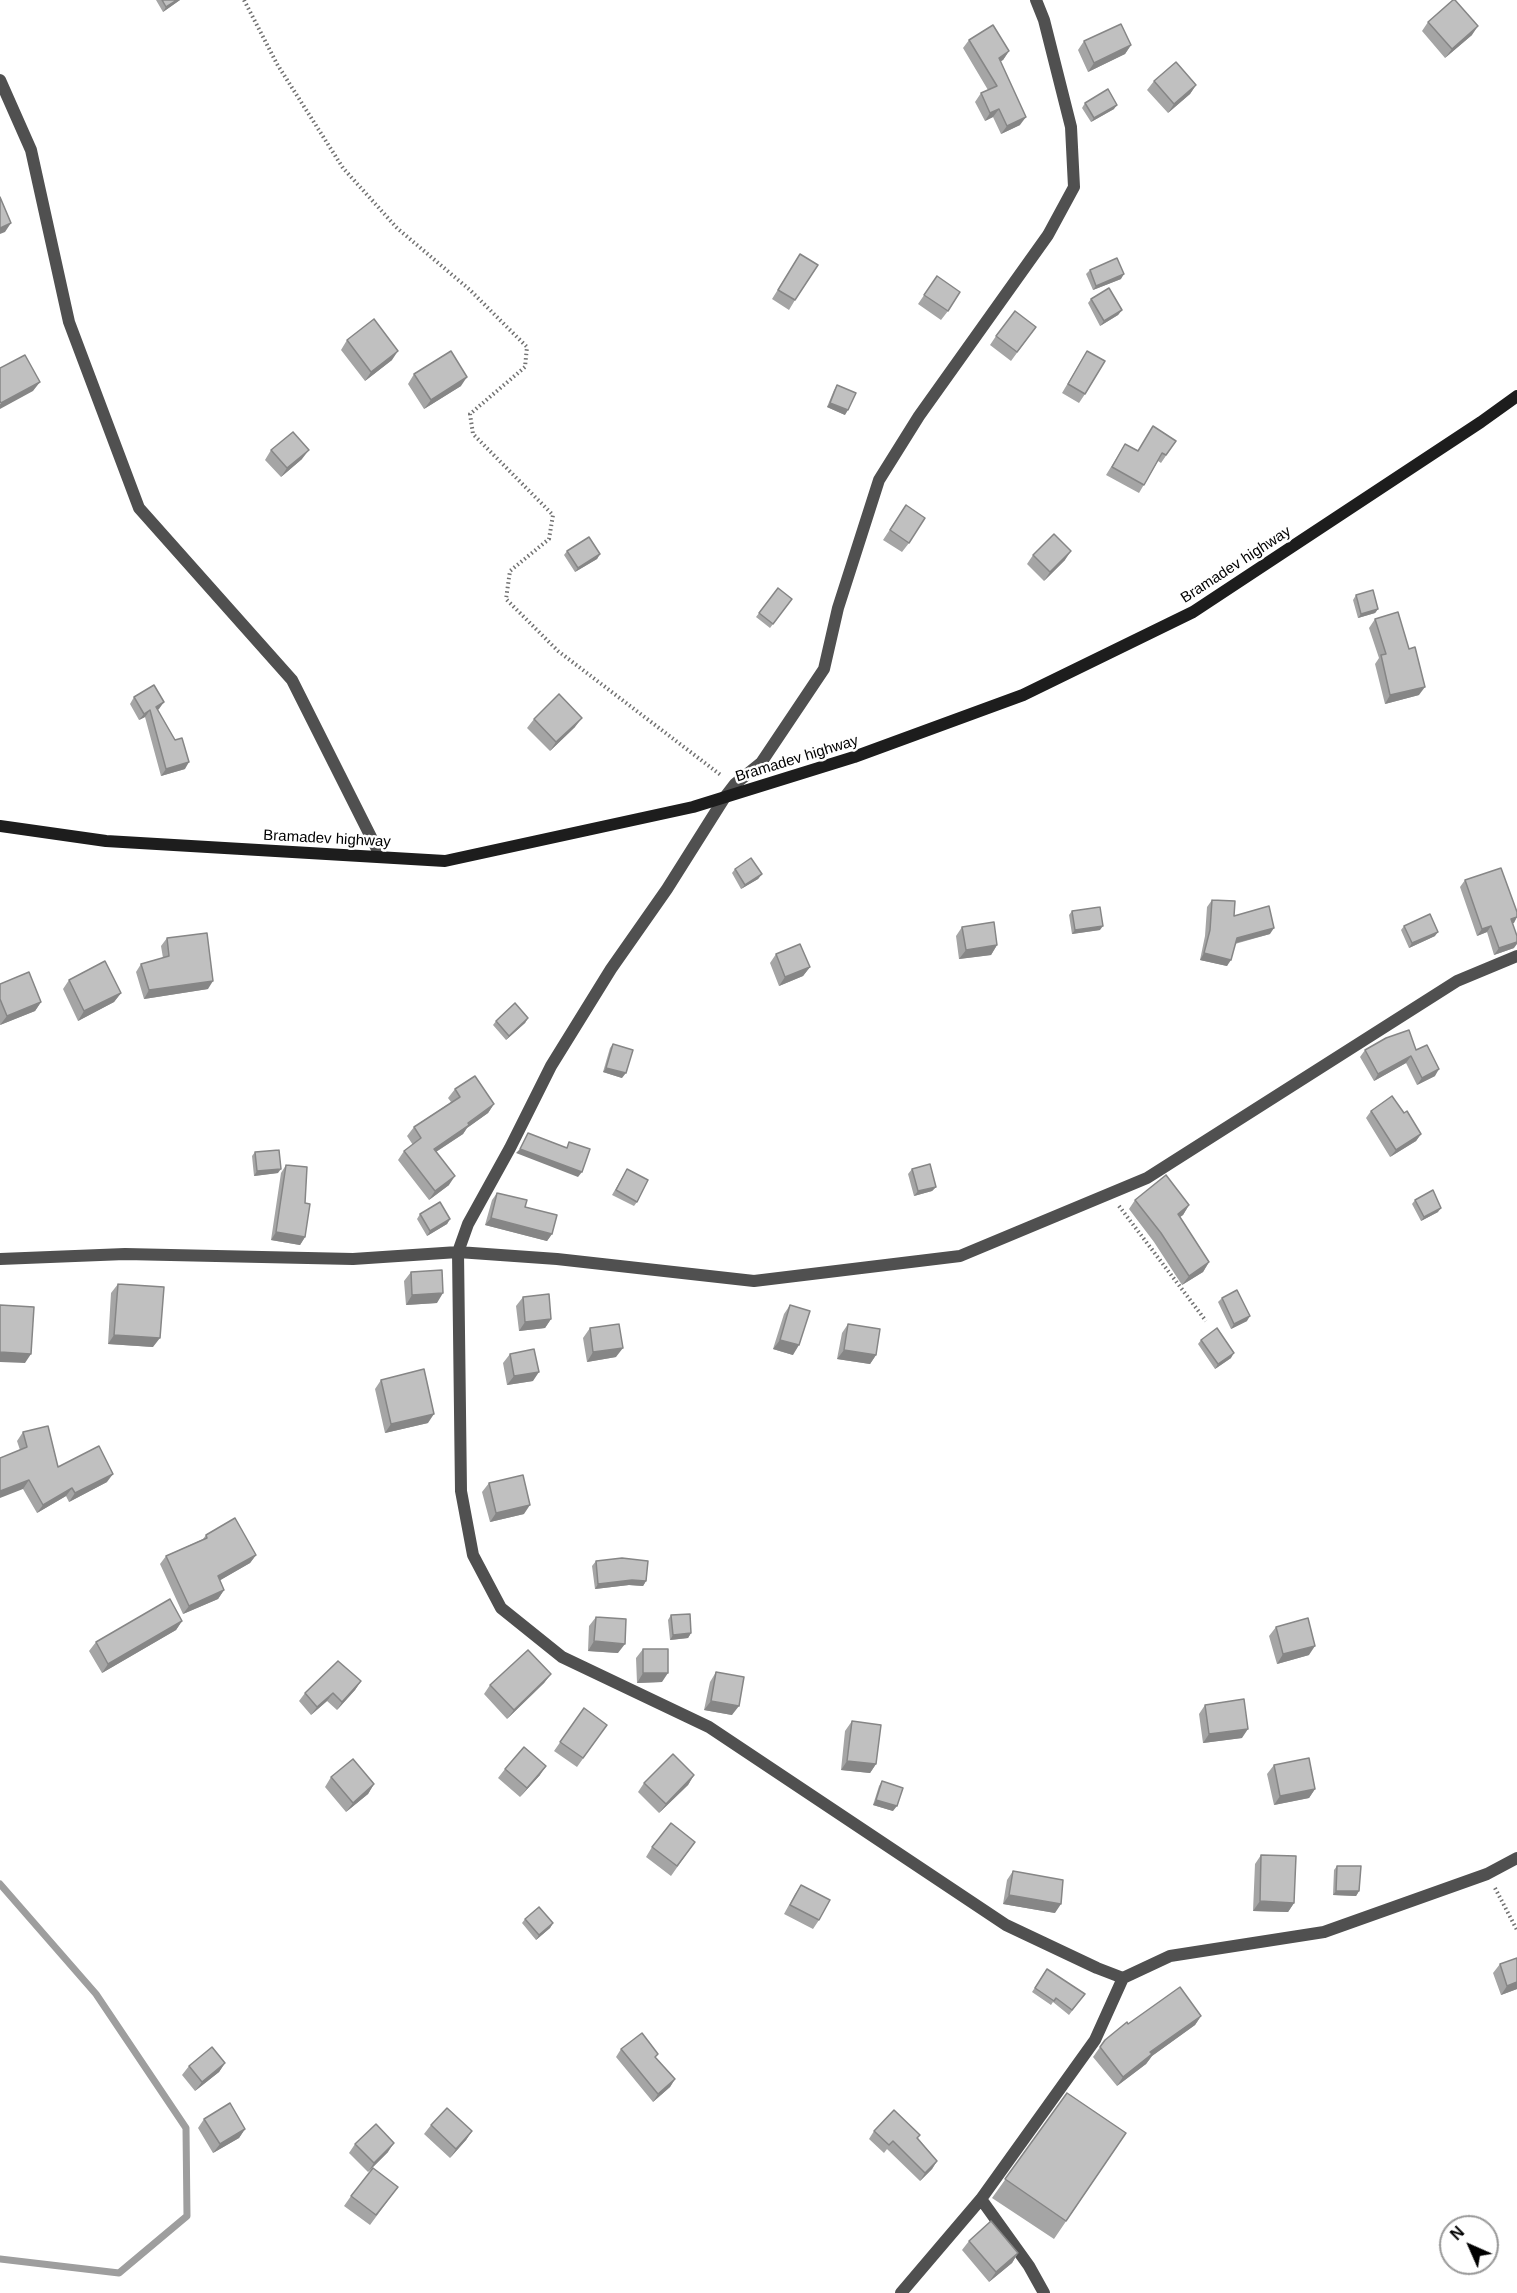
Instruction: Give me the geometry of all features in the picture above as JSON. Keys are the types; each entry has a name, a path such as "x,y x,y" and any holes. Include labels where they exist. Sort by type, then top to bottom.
{"street":[{"path":"1036,0 1044,20 1071,127 1074,186 1048,235 919,416 879,480 838,608 824,669 761,763 735,784 726,796 667,890 611,969 551,1066 510,1148 468,1224 458,1252 461,1491 473,1555 501,1608 562,1657 709,1727 1006,1925 1096,1968 1123,1978"},
{"path":"0,80 32,150 69,322 139,508 292,680 381,857"},
{"name":"Bramadev highway","path":"0,826 106,841 445,861 693,807 854,757 1023,694 1193,612 1517,396"},
{"path":"0,1259 125,1254 353,1259 458,1252 557,1259 754,1281 960,1257 1147,1178 1457,981 1517,956"},
{"path":"902,2293 981,2199 1095,2040 1123,1978 1170,1956 1324,1932 1487,1874 1517,1858"},
{"path":"981,2199 1029,2266 1044,2293"}],"path":[{"path":"244,0 277,64 343,168 397,228 470,290 527,347 525,367 470,414 473,434 553,515 549,539 510,571 506,599 558,651 735,784"},
{"path":"1109,1194 1206,1321"},
{"path":"1487,1874 1517,1930"}],"building":[{"path":"162,0 177,0 166,7"},
{"path":"1453,0 1478,26 1452,49 1428,22"},
{"path":"1121,24 1131,45 1094,63 1084,41"},
{"path":"993,25 1009,51 999,58 1026,117 1007,126 999,109 990,113 981,93 997,86 969,40"},
{"path":"1176,62 1196,85 1174,104 1154,81"},
{"path":"1108,89 1117,105 1094,118 1085,103"},
{"path":"0,197 11,223 0,228"},
{"path":"800,254 818,265 795,300 778,290"},
{"path":"1117,258 1124,274 1096,286 1090,270"},
{"path":"937,276 960,292 948,311 924,295"},
{"path":"1109,288 1122,310 1104,321 1091,299"},
{"path":"1015,311 1036,327 1017,352 996,336"},
{"path":"374,319 398,351 371,372 347,340"},
{"path":"451,351 467,377 431,400 414,374"},
{"path":"1087,351 1105,361 1085,394 1068,384"},
{"path":"25,355 40,382 1,403 0,368"},
{"path":"837,385 856,393 848,410 830,403"},
{"path":"1153,426 1176,441 1166,455 1162,453 1144,485 1112,467 1125,444 1138,451"},
{"path":"293,432 309,450 287,468 271,450"},
{"path":"906,505 925,518 909,543 890,530"},
{"path":"1054,534 1071,551 1050,572 1033,555"},
{"path":"589,537 600,554 578,568 567,551"},
{"path":"778,588 792,599 773,624 759,613"},
{"path":"1373,590 1378,609 1361,614 1356,595"},
{"path":"1398,612 1409,649 1415,647 1425,687 1390,695 1381,655 1386,654 1375,619"},
{"path":"154,685 164,702 156,707 175,740 182,738 189,762 166,769 150,710 144,714 134,697"},
{"path":"559,694 582,718 556,742 534,719"},
{"path":"751,858 762,874 745,885 735,869"},
{"path":"1501,868 1517,912 1517,917 1511,919 1517,942 1499,948 1491,926 1482,929 1465,880"},
{"path":"1212,900 1235,901 1234,916 1269,906 1274,928 1237,938 1231,960 1204,953 1210,930"},
{"path":"1100,907 1103,926 1075,930 1072,911"},
{"path":"1430,914 1438,932 1412,943 1404,926"},
{"path":"994,922 997,945 966,950 962,927"},
{"path":"207,933 213,981 149,990 141,964 169,956 167,938"},
{"path":"800,944 810,967 785,977 776,954"},
{"path":"105,961 121,993 84,1011 69,980"},
{"path":"29,972 41,1002 7,1016 0,999 0,984"},
{"path":"515,1003 528,1018 509,1036 496,1021"},
{"path":"1409,1030 1416,1050 1427,1045 1439,1069 1422,1078 1411,1056 1378,1074 1365,1050 1386,1038"},
{"path":"613,1044 633,1050 626,1073 606,1068"},
{"path":"475,1076 494,1104 468,1123 469,1125 434,1149 455,1176 435,1191 404,1151 421,1138 414,1127 460,1097 455,1089"},
{"path":"1392,1096 1404,1113 1407,1111 1421,1134 1396,1150 1371,1111"},
{"path":"528,1133 567,1148 569,1142 590,1149 582,1172 520,1149"},
{"path":"279,1150 281,1169 257,1171 255,1152"},
{"path":"930,1164 936,1187 918,1191 912,1169"},
{"path":"286,1165 307,1167 305,1203 310,1204 305,1237 276,1232"},
{"path":"627,1169 648,1180 637,1202 616,1190"},
{"path":"1166,1175 1189,1205 1178,1214 1209,1262 1189,1276 1161,1233 1135,1200"},
{"path":"1433,1190 1441,1208 1424,1217 1415,1200"},
{"path":"497,1193 527,1200 525,1207 557,1215 552,1234 491,1218"},
{"path":"440,1202 450,1219 430,1231 420,1214"},
{"path":"442,1270 443,1293 412,1295 411,1272"},
{"path":"118,1284 164,1287 160,1338 114,1335"},
{"path":"1237,1290 1250,1316 1234,1324 1222,1298"},
{"path":"549,1294 551,1319 525,1322 523,1297"},
{"path":"0,1305 34,1307 31,1354 0,1352"},
{"path":"790,1305 810,1311 799,1345 780,1340"},
{"path":"619,1324 623,1348 593,1352 590,1328"},
{"path":"848,1324 880,1329 876,1355 844,1350"},
{"path":"1217,1328 1234,1353 1218,1364 1201,1340"},
{"path":"534,1349 539,1372 514,1376 510,1354"},
{"path":"424,1369 434,1414 391,1424 381,1380"},
{"path":"48,1426 58,1467 99,1446 113,1474 75,1493 72,1488 43,1505 29,1480 0,1491 0,1458 27,1447 23,1432"},
{"path":"523,1475 530,1505 496,1513 489,1483"},
{"path":"235,1518 256,1555 218,1576 224,1590 189,1606 166,1556 207,1538 206,1535"},
{"path":"622,1558 648,1561 646,1581 632,1580 598,1584 596,1561"},
{"path":"170,1599 182,1621 108,1664 96,1642"},
{"path":"690,1614 691,1633 673,1635 671,1615"},
{"path":"596,1617 626,1619 625,1644 594,1641"},
{"path":"1308,1618 1315,1646 1283,1654 1276,1627"},
{"path":"643,1649 668,1649 668,1673 643,1673"},
{"path":"528,1650 551,1674 514,1710 490,1685"},
{"path":"338,1661 361,1681 342,1702 333,1693 317,1707 305,1693"},
{"path":"716,1672 744,1677 739,1706 711,1701"},
{"path":"1244,1699 1248,1729 1209,1734 1205,1705"},
{"path":"584,1708 607,1725 583,1758 560,1742"},
{"path":"852,1721 881,1725 876,1764 847,1761"},
{"path":"524,1747 546,1766 527,1788 505,1769"},
{"path":"673,1754 694,1775 666,1804 644,1783"},
{"path":"1309,1758 1315,1789 1280,1796 1274,1765"},
{"path":"353,1759 374,1784 353,1803 331,1777"},
{"path":"882,1781 903,1788 897,1806 876,1800"},
{"path":"671,1823 695,1842 677,1866 652,1847"},
{"path":"1261,1855 1296,1856 1294,1903 1260,1901"},
{"path":"1337,1866 1361,1866 1359,1891 1336,1891"},
{"path":"1013,1871 1063,1880 1061,1904 1009,1895"},
{"path":"801,1885 830,1900 819,1920 790,1905"},
{"path":"539,1907 553,1923 539,1935 525,1919"},
{"path":"1517,1958 1517,1982 1507,1986 1500,1964"},
{"path":"1047,1969 1085,1994 1072,2010 1056,1998 1054,2001 1035,1988"},
{"path":"1180,1987 1201,2016 1150,2052 1152,2054 1123,2077 1100,2047 1127,2022 1128,2024"},
{"path":"642,2033 658,2054 655,2057 675,2079 658,2094 621,2049"},
{"path":"212,2047 225,2063 202,2082 189,2066"},
{"path":"1067,2093 1126,2133 1066,2221 1005,2179"},
{"path":"230,2103 245,2129 220,2144 204,2119"},
{"path":"447,2108 472,2131 456,2149 431,2125"},
{"path":"894,2110 920,2135 917,2138 937,2161 925,2173 893,2141 889,2145 874,2131"},
{"path":"376,2124 394,2143 374,2163 355,2144"},
{"path":"373,2168 398,2187 376,2215 351,2196"},
{"path":"991,2221 1018,2253 996,2272 969,2241"}],"waterway":[{"path":"0,1884 96,1994 186,2128 187,2216 119,2273 0,2259"}]}
